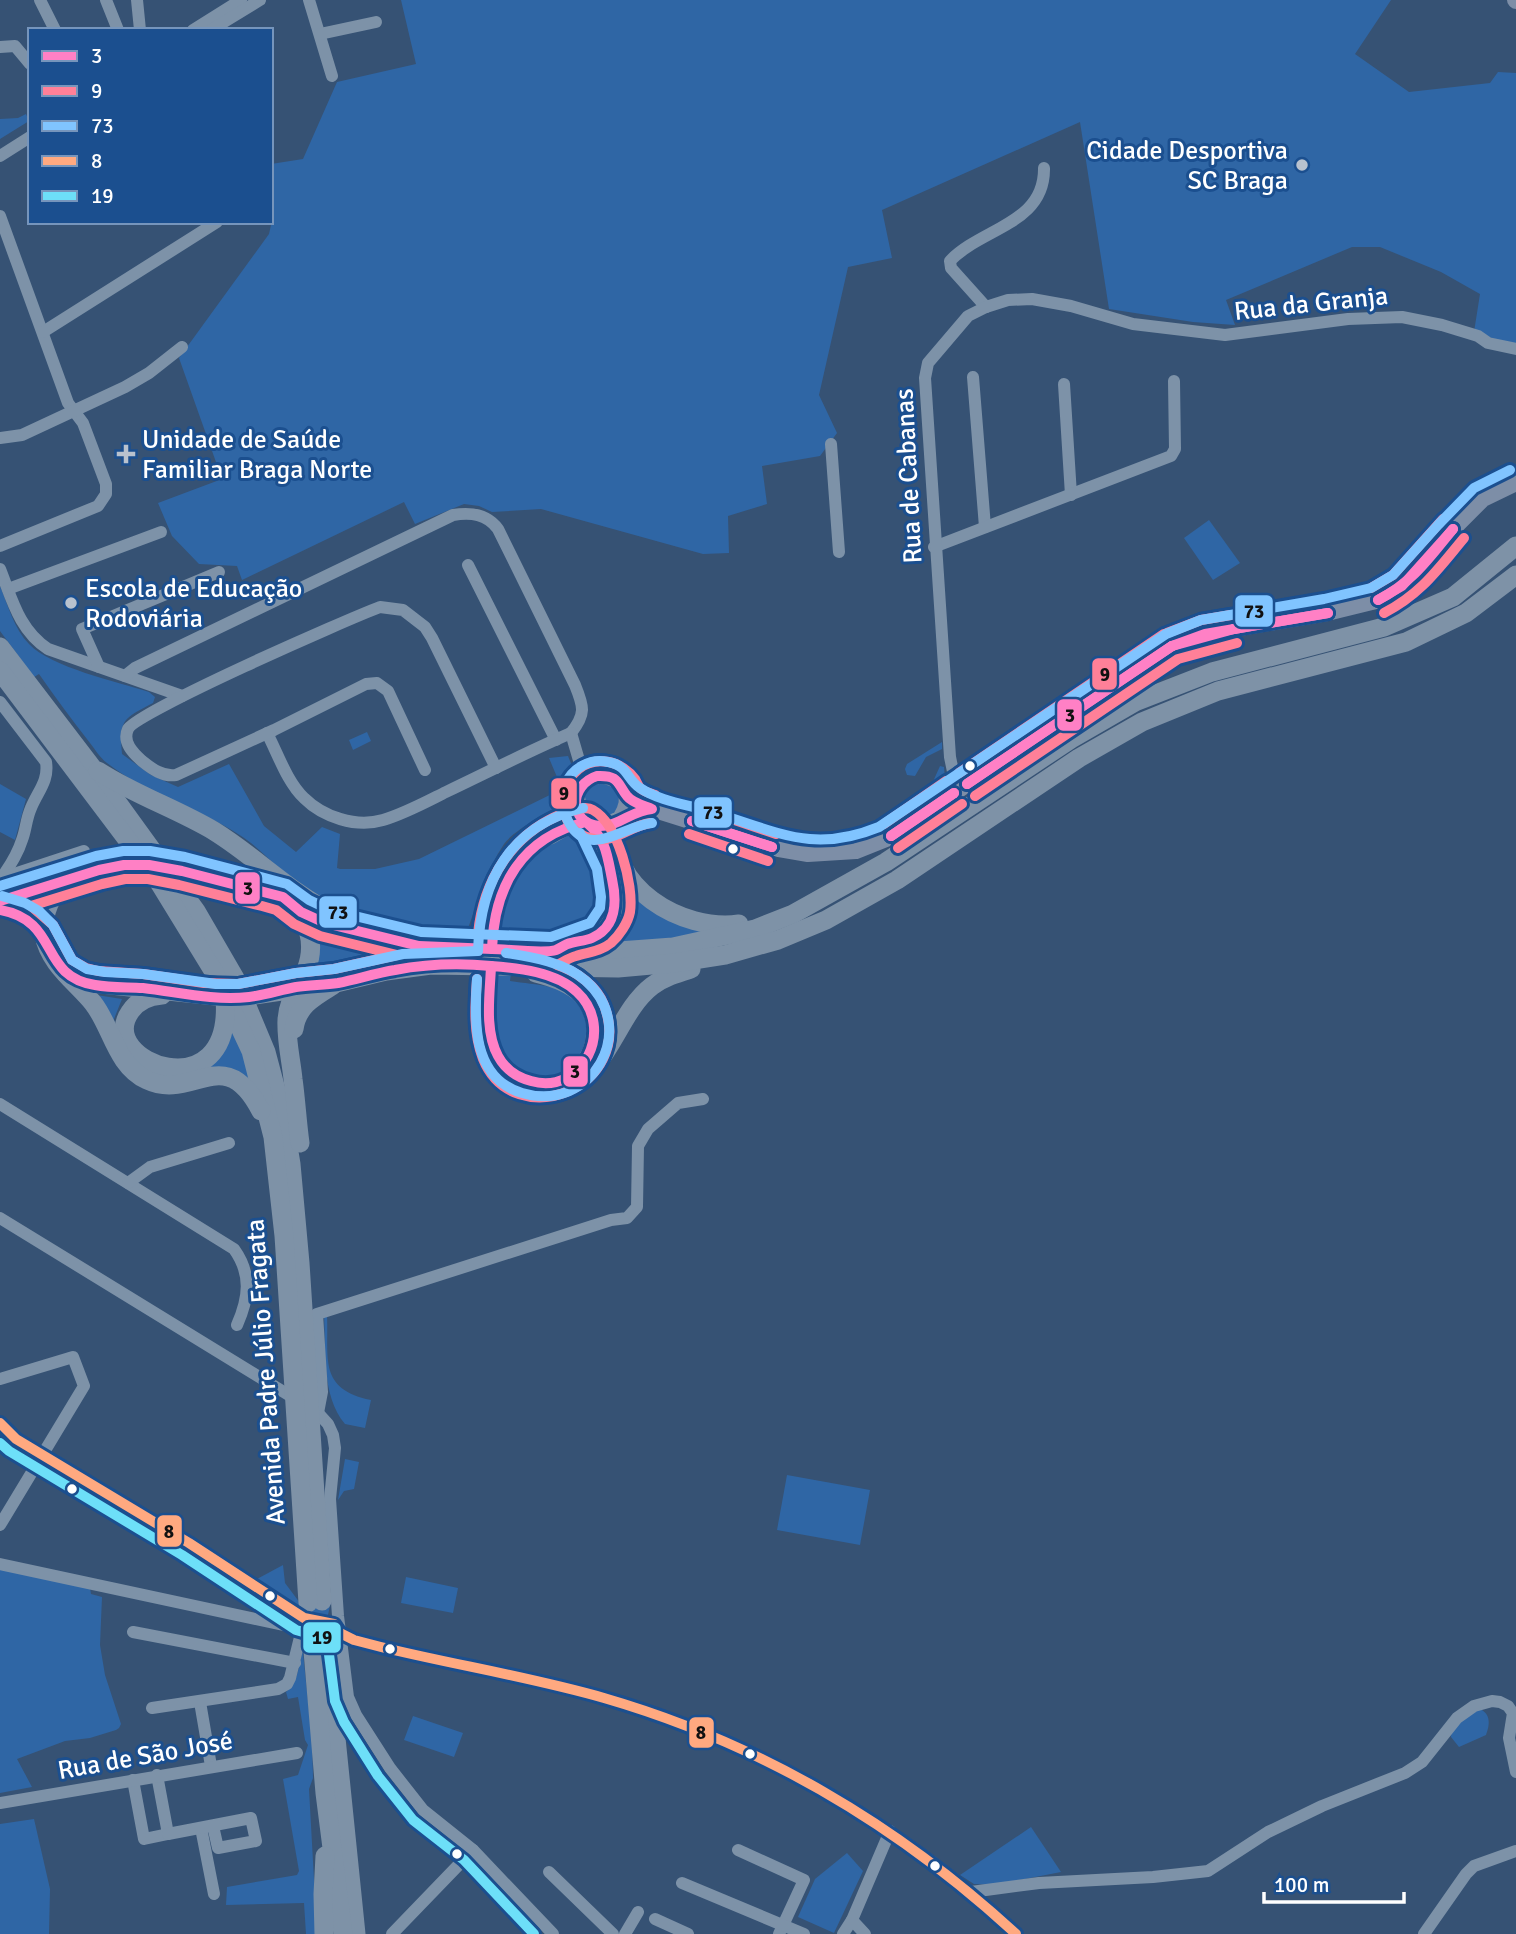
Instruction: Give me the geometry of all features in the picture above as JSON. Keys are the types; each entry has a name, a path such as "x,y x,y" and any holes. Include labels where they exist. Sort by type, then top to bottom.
{"highway":[{"path":"511,958 554,951 619,951 673,947 755,929 793,914 886,862 1071,739 1135,702 1212,672 1384,627 1453,597 1516,546"},
{"path":"273,1137 254,1098 244,1086 226,1076 207,1076 181,1083 160,1084 137,1074 121,1055 103,1018 52,956 44,936 46,915 52,896 65,882 99,870 124,865 149,865 283,897 325,923 458,957 511,958 618,968 725,955 778,940 826,920 897,880 1079,758 1142,722 1218,691 1406,642 1466,613 1516,575"},
{"path":"0,647 92,766 196,911 227,962 267,1052 283,1116 291,1164 300,1262"},
{"path":"0,671 157,879 204,953 251,1051 273,1137"},
{"path":"92,766 146,799 212,830 241,848 294,892 344,919 353,929"},
{"path":"578,793 563,815 521,844 498,877 489,900 482,1043 497,1074 511,1084 540,1093 555,1092 568,1087 588,1073 606,1051 637,1001 652,986 678,973 712,964 725,955"},
{"path":"618,820 614,842 626,870 641,892 676,916 708,924 738,925 830,894"},
{"path":"511,958 565,983 582,994 590,1006 595,1018 596,1033 592,1051 587,1061 563,1079 541,1084 526,1080 504,1068 491,1042 489,1023 494,921 498,902 516,865 547,837 566,826 589,823 604,846 612,871 616,910 601,933 590,939 569,943 554,951"},
{"path":"259,864 289,895 309,928 311,948 306,970 288,990 287,1019 289,1059 307,1208 300,1262"},
{"path":"66,974 82,982 235,998 336,983 431,965 458,957"},
{"path":"293,1075 295,1020 308,1002 336,983"},
{"path":"176,993 156,995 138,1003 127,1016 125,1026 128,1040 136,1052 149,1062 170,1069 196,1065 214,1051 220,1042 225,1023 223,990"},
{"name":"Avenida Padre Júlio Fragata","path":"273,1137 284,1236 309,1613"},
{"name":"Avenida Padre Júlio Fragata","path":"300,1262 305,1338 309,1613"},
{"path":"330,1639 330,1828 343,1934"},
{"path":"330,1639 356,1934"},
{"path":"324,1934 323,1868 330,1828"}],"main road":[{"path":"627,796 652,809 779,849 818,855 856,851 886,839 1172,646 1205,634 1327,613 1376,601 1385,596 1402,586 1483,499 1516,483"},
{"path":"618,820 625,811 627,796 624,789 612,777 595,776 578,793 580,816 589,823 609,825 633,812 652,809"}],"street":[{"path":"40,0 54,28"},
{"path":"106,0 117,28"},
{"path":"137,0 140,28"},
{"path":"196,28 241,0"},
{"path":"214,28 260,0"},
{"path":"309,0 332,76"},
{"path":"320,34 376,22"},
{"path":"0,47 15,46 28,62"},
{"path":"0,156 28,137"},
{"path":"986,307 951,268 950,261 1021,216 1032,206 1043,185 1044,168"},
{"path":"0,546 98,506 103,500 106,484 83,423 68,403 1,220"},
{"path":"43,332 214,224"},
{"name":"Rua de Cabanas","path":"957,791 950,757 934,547 926,368 944,342 968,316 1008,300 1032,299 1106,316"},
{"name":"Rua da Granja","path":"1106,316 1133,324 1225,335 1348,319 1402,317 1442,325 1478,336 1488,343 1516,349"},
{"path":"0,438 22,435 136,381 182,346"},
{"path":"973,377 985,527"},
{"path":"934,547 1171,456 1175,449 1174,381"},
{"path":"1064,384 1072,495"},
{"path":"831,444 839,552"},
{"path":"125,676 135,668 236,618 453,514 468,513 491,520 498,529 582,703 582,720 571,733 381,821 361,822 337,818 319,811 292,783 267,733"},
{"path":"8,589 161,532"},
{"path":"468,565 556,740"},
{"path":"0,569 22,623 36,641 48,649 182,696"},
{"path":"99,667 82,629 219,572"},
{"path":"425,770 388,691 377,683 366,684 176,775 166,775 142,761 128,746 128,728 182,696 324,629 380,607 396,608 414,617 432,638 496,768"},
{"path":"0,702 46,762 48,773 31,807 23,839 1,879"},
{"path":"571,733 583,774 578,793"},
{"path":"580,758 595,776"},
{"path":"1,879 84,851"},
{"path":"0,901 75,877"},
{"path":"0,910 24,918 44,936"},
{"path":"318,1413 322,1392 317,1314 611,1220 627,1218 637,1207 638,1146 648,1129 678,1103 703,1099"},
{"path":"0,1104 234,1249 242,1260 247,1278 245,1307 237,1325"},
{"path":"128,1183 150,1167 229,1143"},
{"path":"0,1217 318,1413 333,1435 335,1448 330,1499 330,1639 348,1697 363,1728 423,1810 473,1850 553,1934"},
{"path":"0,1379 74,1357 84,1386 0,1525"},
{"path":"0,1423 16,1439 42,1455 309,1613 330,1639 354,1640 553,1683 692,1728 821,1790 890,1831 943,1868 1016,1934"},
{"path":"0,1564 288,1626 309,1613"},
{"path":"152,1708 278,1689 287,1684 309,1613"},
{"path":"133,1632 295,1663"},
{"path":"200,1702 211,1766"},
{"path":"971,1892 1038,1883 1153,1877 1208,1871 1268,1832 1322,1806 1405,1773 1431,1753 1457,1718 1483,1702 1500,1702 1508,1706 1513,1713 1509,1738 1516,1772"},
{"name":"Rua de São José","path":"0,1803 298,1753"},
{"path":"157,1775 167,1834"},
{"path":"133,1780 144,1839 207,1827 214,1894"},
{"path":"843,1934 852,1920 890,1831"},
{"path":"399,1932 473,1850"},
{"path":"738,1850 804,1880 781,1929"},
{"path":"1424,1934 1458,1884 1474,1866 1516,1851"},
{"path":"549,1872 613,1934"},
{"path":"682,1883 781,1929 804,1934"},
{"path":"625,1934 638,1912"},
{"path":"655,1919 688,1934"},
{"path":"852,1920 865,1934"}],"shaded area":[{"path":"401,0 1391,0 1355,54 1409,92 1490,83 1498,72 1516,73 1516,347 1474,332 1480,294 1441,272 1380,247 1352,247 1226,300 1235,325 1193,322 1109,309 1080,122 882,210 892,258 848,267 819,395 837,433 820,456 762,466 767,504 728,516 729,553 703,554 541,509 492,512 479,506 464,504 415,524 404,502 242,580 237,566 199,564 172,536 158,503 222,479 179,358 269,234 273,224 273,164 303,159 337,82 416,64"},
{"path":"26,114 28,122 0,139 0,119 18,118"},
{"path":"1209,520 1240,563 1213,580 1184,538"},
{"path":"0,586 19,631 39,652 68,667 149,692 155,697 153,703 125,721 121,734 122,754 151,775 178,787 229,764 264,826 296,852 322,827 340,834 337,868 340,869 375,869 419,859 562,789 549,758 568,756 575,773 562,805 523,827 504,844 487,876 466,934 419,930 374,921 310,893 238,834 138,783 104,761 39,674 34,677 0,631"},
{"path":"367,732 371,741 353,750 349,740"},
{"path":"942,742 942,749 926,757 915,776 907,775 907,764"},
{"path":"940,766 944,767 944,782 935,796 917,808 912,806 893,818 892,824 867,838 851,842 854,830 862,825 864,828 931,786"},
{"path":"601,783 614,788 619,801 614,814 601,819 588,814 583,801 588,788"},
{"path":"0,784 26,799 15,840 0,832"},
{"path":"580,827 595,838 609,890 606,918 578,939 515,939 510,981 558,989 566,994 581,1008 587,1024 587,1033 580,1059 572,1068 552,1077 529,1075 519,1071 503,1055 495,1028 501,921 511,883 520,867 550,839"},
{"path":"624,873 713,932 681,939 597,945"},
{"path":"318,930 393,949 440,955 305,984 320,948"},
{"path":"90,994 122,999 114,1019 120,1042 128,1057 140,1069 163,1078 190,1075 206,1067 223,1050 233,1025 243,1047 254,1090 239,1077 222,1071 211,1071 177,1078 166,1079 155,1078 144,1073 135,1065 127,1056 120,1046"},
{"path":"324,1315 327,1315 328,1358 334,1380 354,1395 371,1400 365,1428 345,1424 332,1400 326,1372"},
{"path":"345,1459 359,1462 354,1489 344,1491 338,1500"},
{"path":"787,1475 870,1490 860,1545 777,1530"},
{"path":"283,1565 285,1583 300,1603 331,1601 328,1615 301,1609 257,1579"},
{"path":"0,1567 90,1588 91,1594 102,1597 100,1645 105,1675 121,1724 116,1730 90,1738 65,1741 17,1759 32,1787 0,1793"},
{"path":"406,1577 458,1588 453,1613 401,1603"},
{"path":"310,1642 331,1643 303,1653 312,1740 313,1778 309,1789 317,1934 306,1934 304,1903 226,1905 227,1887 297,1875 299,1871 283,1779 298,1775 308,1745 298,1697 288,1699 286,1692 292,1686 303,1652"},
{"path":"1480,1709 1489,1720 1486,1735 1459,1747 1451,1737 1454,1727"},
{"path":"413,1716 463,1733 454,1757 404,1740"},
{"path":"34,1819 50,1889 49,1934 0,1934 0,1824"},
{"path":"1031,1827 1061,1872 995,1885 974,1884 960,1875"},
{"path":"847,1853 863,1871 834,1933 798,1917 815,1879"}],"transit line":[{"name":"73","path":"652,823 607,838 586,839 576,833 566,817 562,799 565,785 572,774 582,766 608,762 620,766 636,785 648,793 676,803 796,837 835,839 856,835 879,827 1166,634 1201,620 1324,599 1371,588 1393,575 1474,488 1510,470"},
{"name":"9","path":"1371,588 1393,575 1443,519"},
{"name":"3","path":"1378,600 1402,586 1453,529"},
{"name":"3","path":"1378,600 1411,577 1453,529"},
{"name":"9","path":"1384,613 1419,589 1464,538"},
{"name":"3","path":"1234,629 1328,613"},
{"name":"3","path":"1234,629 1328,613"},
{"name":"9","path":"1167,633 1201,620 1231,615"},
{"name":"3","path":"1172,646 1205,634 1234,629"},
{"name":"3","path":"1172,646 1234,629"},
{"name":"9","path":"959,773 1164,634"},
{"name":"9","path":"975,796 1178,659 1237,643"},
{"name":"3","path":"967,784 1172,646"},
{"name":"3","path":"967,784 1172,646"},
{"name":"9","path":"650,823 609,839 594,839 578,833 568,822 564,794 569,780 579,769 592,762 609,762 624,768 642,789 655,795"},
{"name":"3","path":"597,776 614,778 629,798 652,809 606,826 589,823 577,811 577,795 581,787 597,776"},
{"name":"9","path":"884,824 946,781"},
{"name":"3","path":"891,836 954,793"},
{"name":"3","path":"891,836 954,793"},
{"name":"9","path":"898,848 962,804"},
{"name":"9","path":"696,807 776,834"},
{"name":"73","path":"2,896 25,903 39,911 53,925 72,960 87,969 105,972 238,984 334,969 403,954 478,951 485,902 493,879 504,860 519,842 536,828 558,816 583,808"},
{"name":"9","path":"477,979 475,1009 478,1039 483,1059 498,1082 519,1094 543,1097 567,1092 588,1079 603,1059 609,1034 604,1005 585,980 557,965 607,946 620,933 629,916 631,900 627,872 617,841 602,817 593,810 578,809 562,814 528,834 503,862 494,878 486,896 478,934"},
{"name":"3","path":"692,821 772,847"},
{"name":"3","path":"692,821 772,847"},
{"name":"3","path":"586,822 602,841 607,854 614,896 611,921 592,938 556,950 492,949 499,905 516,868 529,852 545,839 586,822"},
{"name":"73","path":"0,886 96,856 123,851 150,851 185,857 287,884 309,900 330,910 421,932 551,937 590,923 600,908 597,869 580,833"},
{"name":"9","path":"689,834 768,861"},
{"name":"3","path":"0,901 99,870 124,865 149,865 283,897 301,912 325,923 419,946 492,949"},
{"name":"9","path":"125,879 148,879 179,885 262,906 276,910 294,924 320,936 397,955 334,969 238,984 204,983 98,971 72,960 53,925 31,906 125,879"},
{"name":"3","path":"0,910 19,916 33,925 65,971 77,980 101,986 236,998 296,987 338,983 419,966 491,966"},
{"name":"73","path":"477,979 477,1030 485,1061 493,1075 506,1086 522,1093 547,1096 569,1091 587,1079 600,1063 608,1043 609,1022 602,1000 586,981 568,969 548,961 506,953"},
{"name":"3","path":"491,966 548,976 577,992 588,1007 594,1023 588,1056 579,1069 566,1078 550,1083 531,1081 516,1075 504,1065 491,1035 491,966"},
{"name":"8","path":"0,1423 16,1439 189,1543 304,1618 334,1624 340,1633"},
{"name":"19","path":"0,1443 182,1555 296,1630 327,1639 335,1701 344,1722 378,1776 413,1820 464,1860 534,1934"},
{"name":"8","path":"340,1633 354,1640 381,1647 604,1698 717,1739 824,1792 875,1823 924,1857 1016,1934"}],"place":[{"name":"Cidade Desportiva SC Braga","path":"1302,165"},
{"name":"Unidade de Saúde Familiar Braga Norte","path":"126,454"},
{"name":"Escola de Educação Rodoviária","path":"71,603"}]}
